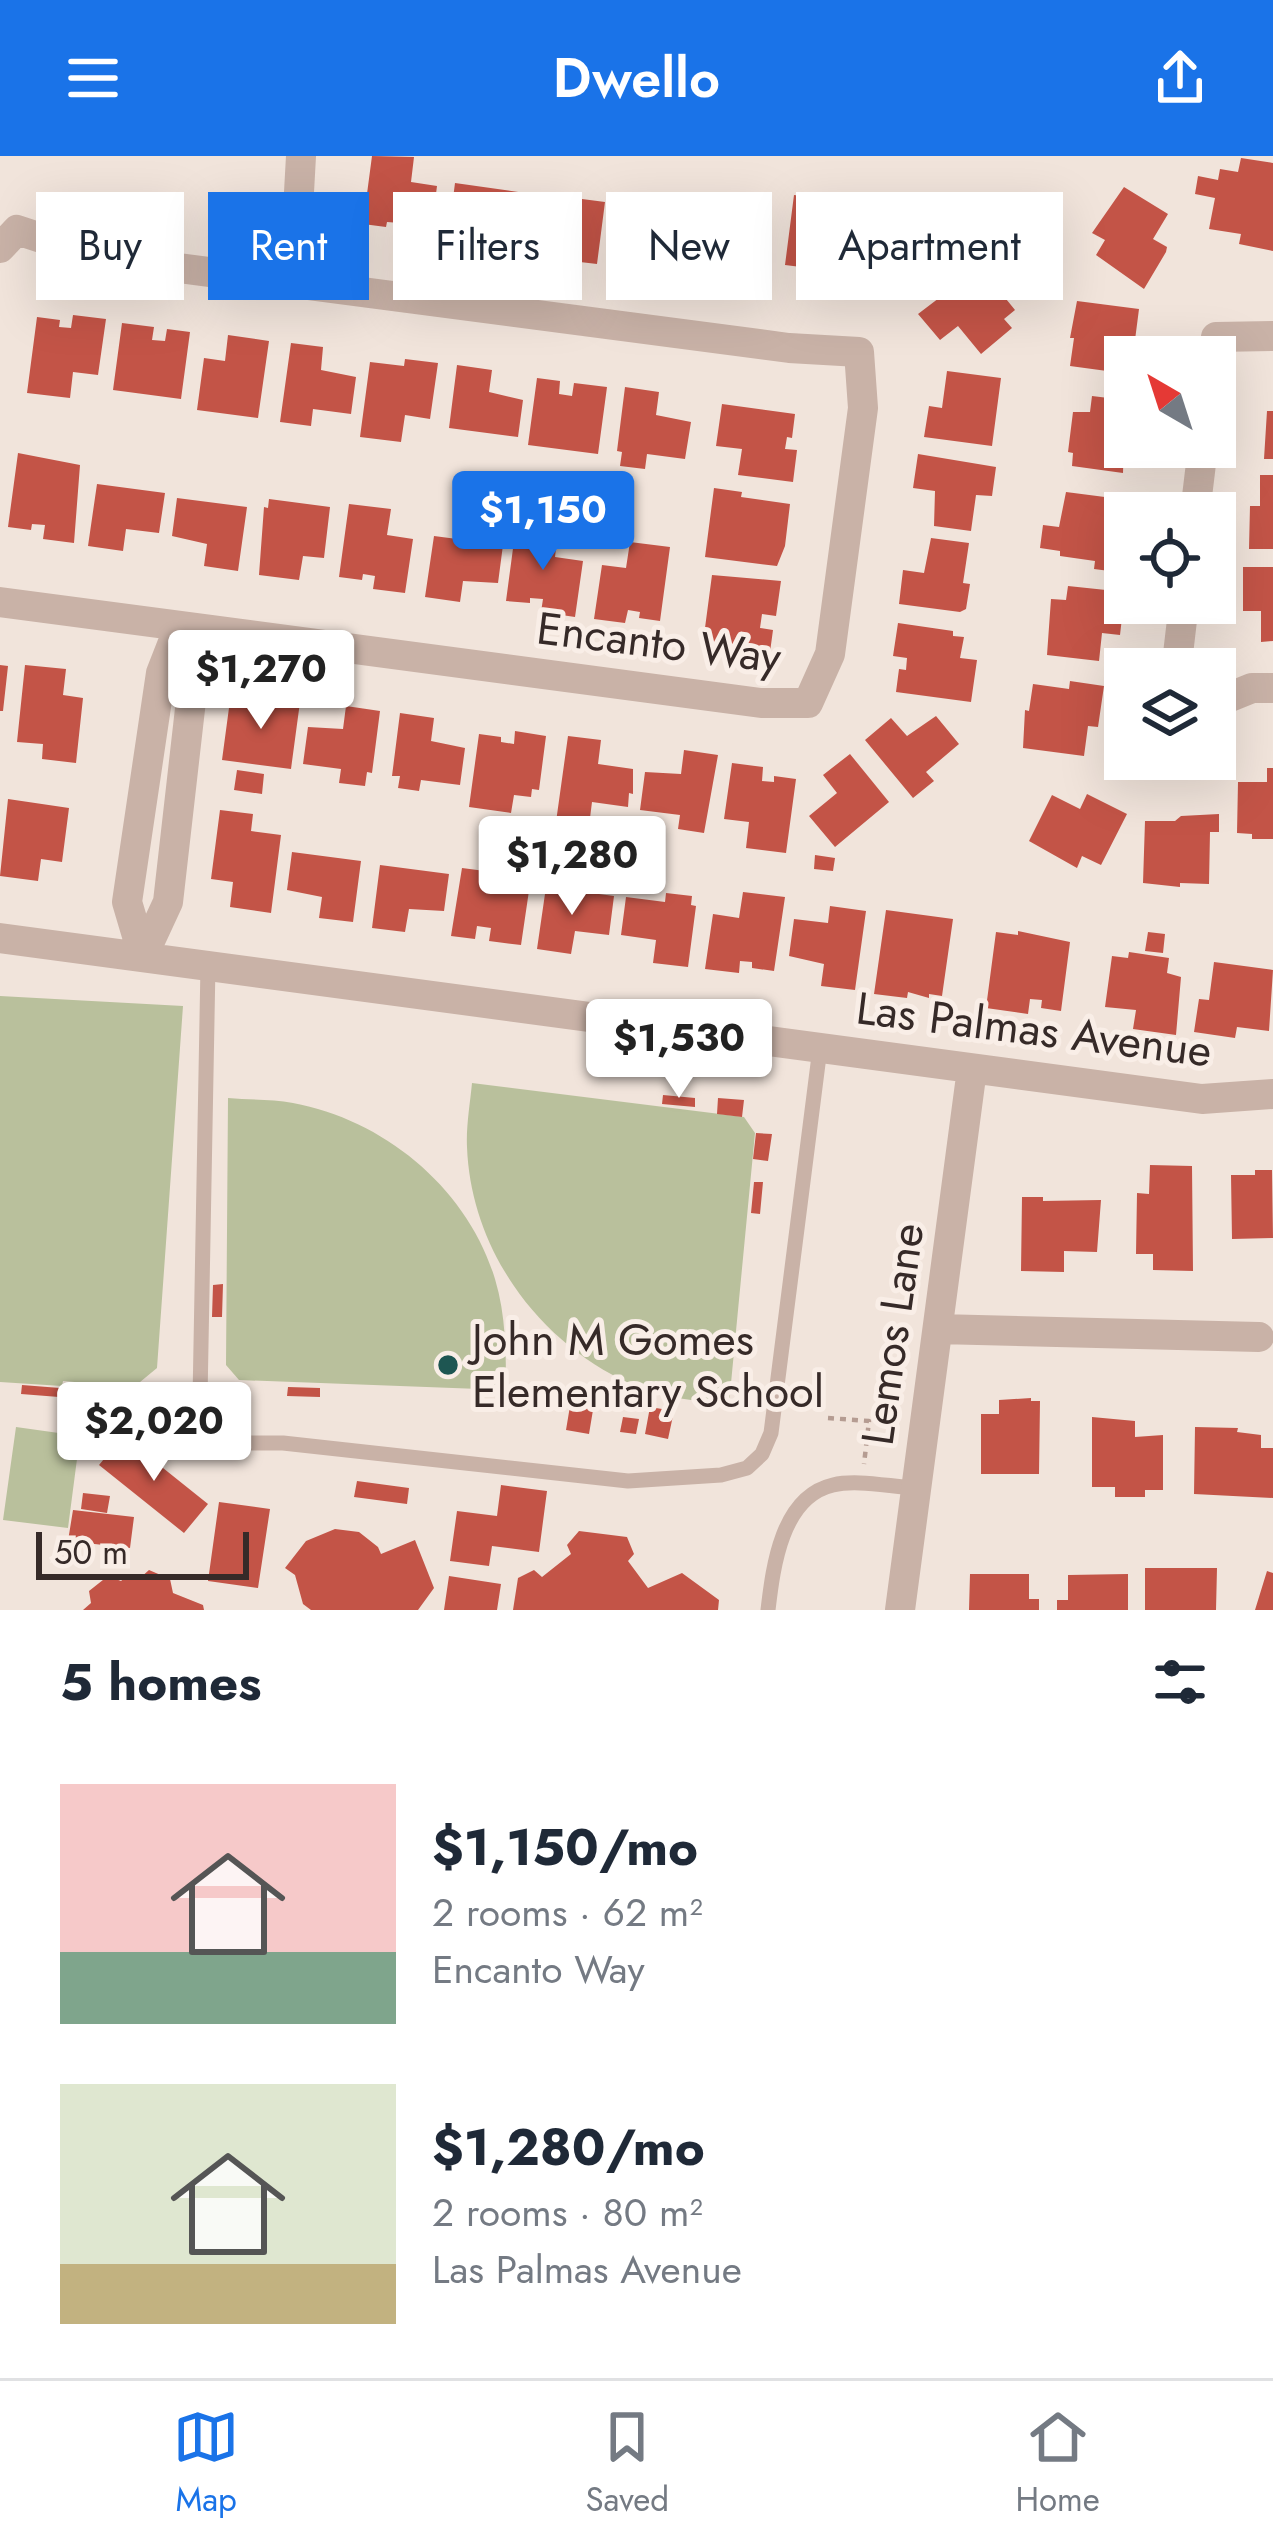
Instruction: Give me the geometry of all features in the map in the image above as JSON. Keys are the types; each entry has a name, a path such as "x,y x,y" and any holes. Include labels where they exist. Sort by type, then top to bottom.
{"street":[{"path":"299,192 301,156"},
{"path":"9,239 102,258 208,272"},
{"name":"Encanto Way","path":"0,602 761,703 808,703 830,653 862,408 859,352 789,348 369,293"},
{"path":"1236,337 1273,336"},
{"path":"143,956 128,902 160,673 179,627"},
{"path":"1236,694 1252,688 1273,688"},
{"name":"Las Palmas Avenue","path":"0,938 1202,1099 1273,1094"},
{"name":"Lemos Lane","path":"900,1610 972,1069"},
{"path":"938,1329 1258,1337"}],"lane":[{"path":"208,965 200,1400 209,1421 235,1443 283,1443 628,1481 721,1475 747,1468 761,1454 771,1433 820,1048"},
{"path":"768,1610 775,1551 806,1501 836,1484 916,1489"}],"path":[{"path":"828,1418 869,1421 861,1486"}],"green space":[{"path":"0,996 183,1006 157,1368 134,1387 0,1382"},
{"path":"472,1083 744,1117 755,1133 729,1404 655,1393 631,1384 597,1366 539,1318 496,1256 481,1222 471,1185 467,1139"},
{"path":"228,1098 293,1103 360,1125 390,1142 443,1188 465,1216 495,1279 503,1320 506,1390 239,1380 226,1365"},
{"path":"16,1427 80,1436 68,1528 3,1520"}],"building":[{"path":"372,156 414,157 411,182 437,186 436,192 393,192 393,222 387,222 386,227 369,225"},
{"path":"1241,158 1273,163 1273,251 1239,244 1241,234 1209,229 1215,198 1195,194 1198,176 1218,180 1220,169 1238,172"},
{"path":"455,183 518,192 454,192"},
{"path":"1124,187 1168,214 1153,239 1167,247 1166,252 1144,289 1096,255 1105,240 1092,233"},
{"path":"794,195 796,195 796,266 785,265"},
{"path":"582,199 605,202 597,264 582,262"},
{"path":"936,300 1007,300 1015,310 1004,319 1012,328 981,354 958,326 940,340 918,314"},
{"path":"1077,301 1139,309 1136,336 1104,336 1104,371 1070,366 1074,338 1070,338"},
{"path":"73,315 106,319 98,375 73,372 70,398 27,393 37,317 60,320 59,327 71,328"},
{"path":"122,323 154,327 152,340 165,341 167,329 190,332 181,399 113,390"},
{"path":"228,335 269,341 258,418 197,410 204,358 225,361"},
{"path":"291,343 323,347 321,370 356,377 351,414 313,409 311,426 280,422"},
{"path":"405,359 438,363 430,419 405,415 401,442 360,437 370,362 404,366"},
{"path":"457,365 492,370 489,392 523,400 518,437 449,428"},
{"path":"947,371 1001,378 992,446 924,437 929,406 942,408"},
{"path":"537,378 560,381 559,394 572,396 574,383 607,387 598,454 528,445"},
{"path":"625,387 659,392 656,415 691,422 685,459 647,454 645,469 620,466 622,452 617,451"},
{"path":"1092,396 1104,397 1104,468 1123,468 1123,473 1072,466 1073,453 1068,452 1073,412 1090,412"},
{"path":"722,404 795,414 792,438 787,437 785,449 797,450 793,482 738,475 742,449 716,446"},
{"path":"1267,411 1273,411 1273,459 1264,459"},
{"path":"18,453 80,465 74,543 43,539 45,525 32,524 31,530 8,527"},
{"path":"918,454 996,467 992,496 976,495 971,531 934,526 935,491 913,488"},
{"path":"1260,475 1273,475 1273,549 1249,549 1250,506 1260,506"},
{"path":"97,484 165,493 159,533 126,529 123,551 88,546"},
{"path":"714,488 790,504 785,546 777,566 705,557"},
{"path":"1066,492 1104,497 1104,570 1094,569 1095,561 1040,548 1043,525 1059,527"},
{"path":"177,498 247,507 238,571 204,566 207,544 172,536"},
{"path":"269,499 330,507 324,558 303,556 299,580 259,575 264,507 268,508"},
{"path":"349,504 391,509 387,535 413,539 405,593 373,589 375,576 363,574 362,580 339,577"},
{"path":"516,526 558,532 555,557 583,561 575,617 541,612 543,599 506,601"},
{"path":"434,536 503,545 498,583 463,581 460,602 425,597"},
{"path":"931,538 969,543 963,583 970,584 966,609 960,612 899,604 903,570 924,573"},
{"path":"630,542 670,547 660,621 639,618 640,612 628,610 625,623 594,619 602,565 626,568"},
{"path":"1243,567 1273,567 1273,641 1261,642 1261,611 1243,611"},
{"path":"712,575 781,581 776,616 762,614 760,628 773,630 770,652 703,643"},
{"path":"1068,586 1104,590 1104,624 1121,624 1120,635 1102,633 1099,661 1047,655 1051,599 1066,600"},
{"path":"898,623 964,637 960,658 977,660 971,702 896,692 899,669 906,670 907,658 893,656"},
{"path":"0,665 8,666 3,711 0,711"},
{"path":"25,665 66,669 63,695 83,698 76,763 42,759 43,744 17,742"},
{"path":"1070,681 1104,686 1098,727 1088,726 1084,756 1023,748 1025,710 1029,711 1033,684 1069,689"},
{"path":"231,693 254,696 252,708 266,710 268,698 300,702 291,769 222,760"},
{"path":"346,706 380,711 372,773 367,772 365,786 339,783 341,769 303,764 308,727 343,729"},
{"path":"400,713 434,718 431,741 465,748 460,785 421,780 419,791 398,788 400,776 392,776"},
{"path":"936,716 959,744 926,772 934,781 913,798 865,740 891,718 907,736"},
{"path":"515,731 546,736 539,790 532,789 531,797 514,795 511,813 469,807 479,734 514,744"},
{"path":"568,736 601,740 598,764 633,769 628,807 592,802 589,826 556,822"},
{"path":"684,750 718,755 704,833 678,829 680,815 640,810 645,772 681,774"},
{"path":"850,754 889,802 835,847 809,816 837,793 823,775"},
{"path":"732,763 763,767 762,781 774,782 774,776 796,779 786,853 746,848 749,822 724,819"},
{"path":"1267,768 1273,768 1273,839 1252,839 1252,834 1237,833 1238,782 1267,782"},
{"path":"237,770 264,774 262,794 234,790"},
{"path":"1087,794 1127,814 1101,865 1082,856 1077,868 1029,841 1052,795 1080,809"},
{"path":"8,799 69,808 62,862 41,859 38,881 0,876"},
{"path":"220,810 253,814 251,831 281,835 271,913 230,907 233,882 211,879"},
{"path":"1219,814 1219,832 1210,832 1209,884 1143,883 1145,821"},
{"path":"292,852 361,861 353,922 319,918 322,897 287,890"},
{"path":"815,855 835,858 833,871 814,869"},
{"path":"380,865 449,874 444,911 409,909 405,932 372,928"},
{"path":"462,868 531,877 521,945 489,941 491,928 477,926 475,939 451,936"},
{"path":"546,887 614,896 609,935 575,931 571,954 537,949"},
{"path":"743,892 785,897 774,971 740,961 739,973 705,969 713,914 739,918"},
{"path":"666,893 692,896 691,905 696,906 688,967 653,963 656,940 621,935 626,897 665,902"},
{"path":"830,906 866,911 855,990 821,986 824,964 789,956 794,919 828,923"},
{"path":"886,910 953,919 942,996 874,994"},
{"path":"1018,931 1070,942 1061,1011 1041,1008 1042,1000 1030,999 1028,1014 986,1008 996,932 1018,935"},
{"path":"1148,932 1165,934 1163,953 1145,951"},
{"path":"1129,952 1169,958 1167,973 1181,977 1176,1035 1133,1029 1136,1010 1105,1007 1112,956 1128,958"},
{"path":"1214,962 1273,970 1269,1031 1237,1027 1235,1038 1194,1032 1199,999 1209,1000"},
{"path":"663,1095 695,1098 695,1107 662,1104"},
{"path":"718,1098 744,1100 742,1117 717,1114"},
{"path":"756,1133 772,1134 768,1161 753,1159"},
{"path":"1150,1165 1192,1166 1193,1271 1153,1270 1153,1254 1136,1254 1137,1193 1149,1194"},
{"path":"1255,1170 1272,1170 1273,1238 1232,1239 1231,1175 1255,1175"},
{"path":"754,1182 763,1182 760,1214 751,1213"},
{"path":"1022,1197 1101,1200 1097,1252 1064,1251 1064,1272 1021,1271"},
{"path":"223,1284 222,1317 212,1317 213,1285"},
{"path":"22,1385 60,1388 59,1397 21,1394"},
{"path":"288,1387 320,1388 320,1397 287,1396"},
{"path":"571,1400 594,1404 589,1434 566,1430"},
{"path":"999,1400 1040,1401 1039,1474 981,1474 981,1414 999,1414"},
{"path":"650,1407 674,1411 668,1439 645,1434"},
{"path":"623,1417 639,1419 636,1434 620,1432"},
{"path":"1092,1417 1135,1421 1135,1437 1163,1435 1163,1490 1145,1490 1145,1497 1115,1497 1115,1487 1092,1487"},
{"path":"1195,1427 1238,1428 1237,1432 1261,1435 1261,1448 1273,1448 1273,1498 1194,1494"},
{"path":"123,1436 208,1504 184,1533 99,1465"},
{"path":"357,1481 409,1488 407,1504 354,1497"},
{"path":"501,1485 547,1491 539,1552 492,1546 489,1566 450,1561 457,1511 497,1516"},
{"path":"83,1493 110,1496 107,1513 81,1509"},
{"path":"219,1502 270,1509 258,1588 208,1581"},
{"path":"73,1510 134,1517 130,1548 68,1541"},
{"path":"335,1529 359,1532 381,1554 415,1540 434,1588 418,1610 311,1610 303,1604 295,1575 285,1568 306,1541"},
{"path":"579,1531 627,1537 634,1554 628,1561 648,1588 682,1573 719,1600 718,1610 513,1610 518,1578 534,1570 542,1577 571,1554 567,1545"},
{"path":"1145,1568 1217,1568 1216,1610 1145,1610"},
{"path":"149,1570 170,1579 173,1593 203,1605 204,1610 83,1610 91,1603 89,1591 108,1576 121,1581 129,1574 139,1579"},
{"path":"1267,1571 1273,1573 1273,1610 1255,1610"},
{"path":"970,1574 1029,1574 1029,1599 1039,1599 1039,1610 969,1610"},
{"path":"1128,1574 1128,1610 1057,1610 1057,1600 1068,1600 1068,1575"},
{"path":"449,1576 501,1584 497,1610 444,1610"}],"place":[{"name":"John M Gomes Elementary School","path":"448,1365"}]}
